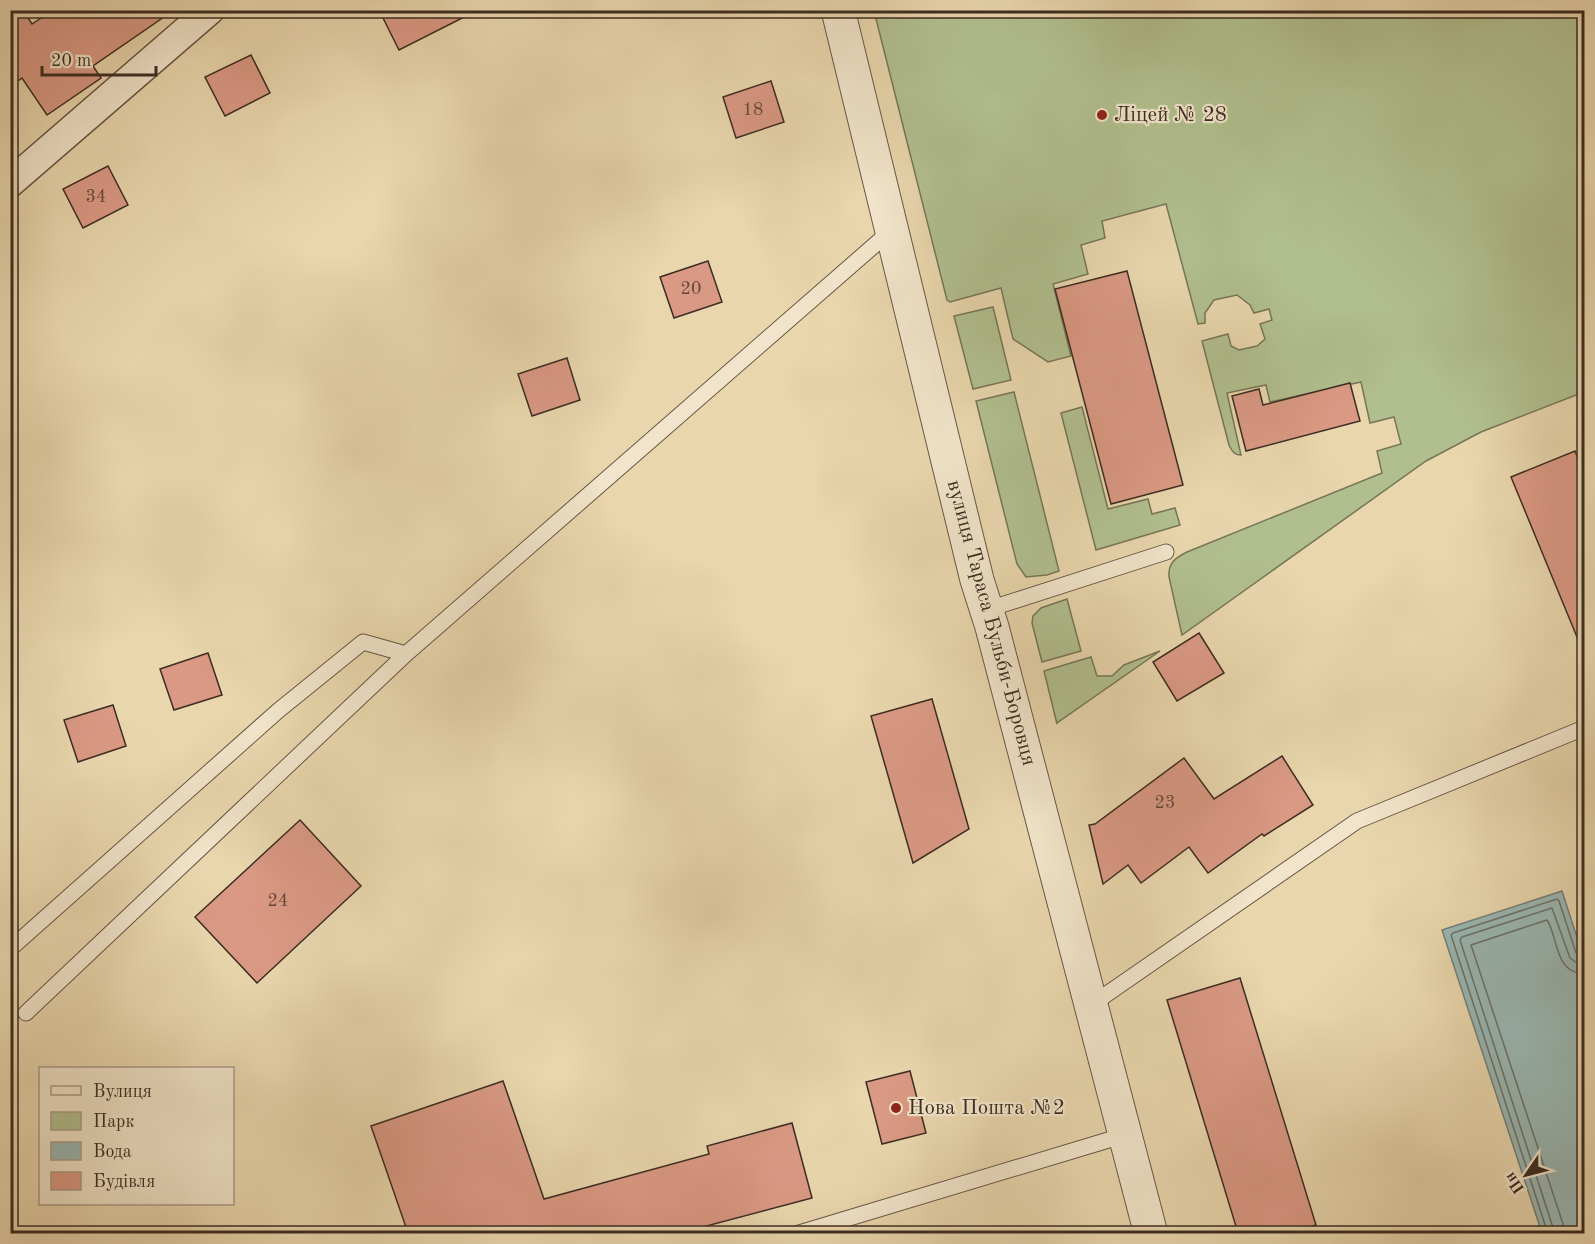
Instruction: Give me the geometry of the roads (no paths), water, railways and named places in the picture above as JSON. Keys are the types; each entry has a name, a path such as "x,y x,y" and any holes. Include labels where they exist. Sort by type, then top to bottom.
{"street":[{"path":"10,183 210,10"},
{"name":"вулиця Тараса Бульби-Боровця","path":"838,10 977,580 1151,1233"}],"lane":[{"path":"26,1013 406,654 893,229"},
{"path":"986,610 1166,552"},
{"path":"10,949 279,710 363,642 406,654"},
{"path":"1091,1005 1357,821 1584,728"},
{"path":"796,1233 824,1230 1125,1135"}],"water":[{"path":"1562,891 1584,959 1584,1233 1542,1233 1442,930"}],"place":[{"name":"Ліцей № 28","path":"1102,115"},
{"name":"Нова Пошта №2","path":"896,1108"}]}
